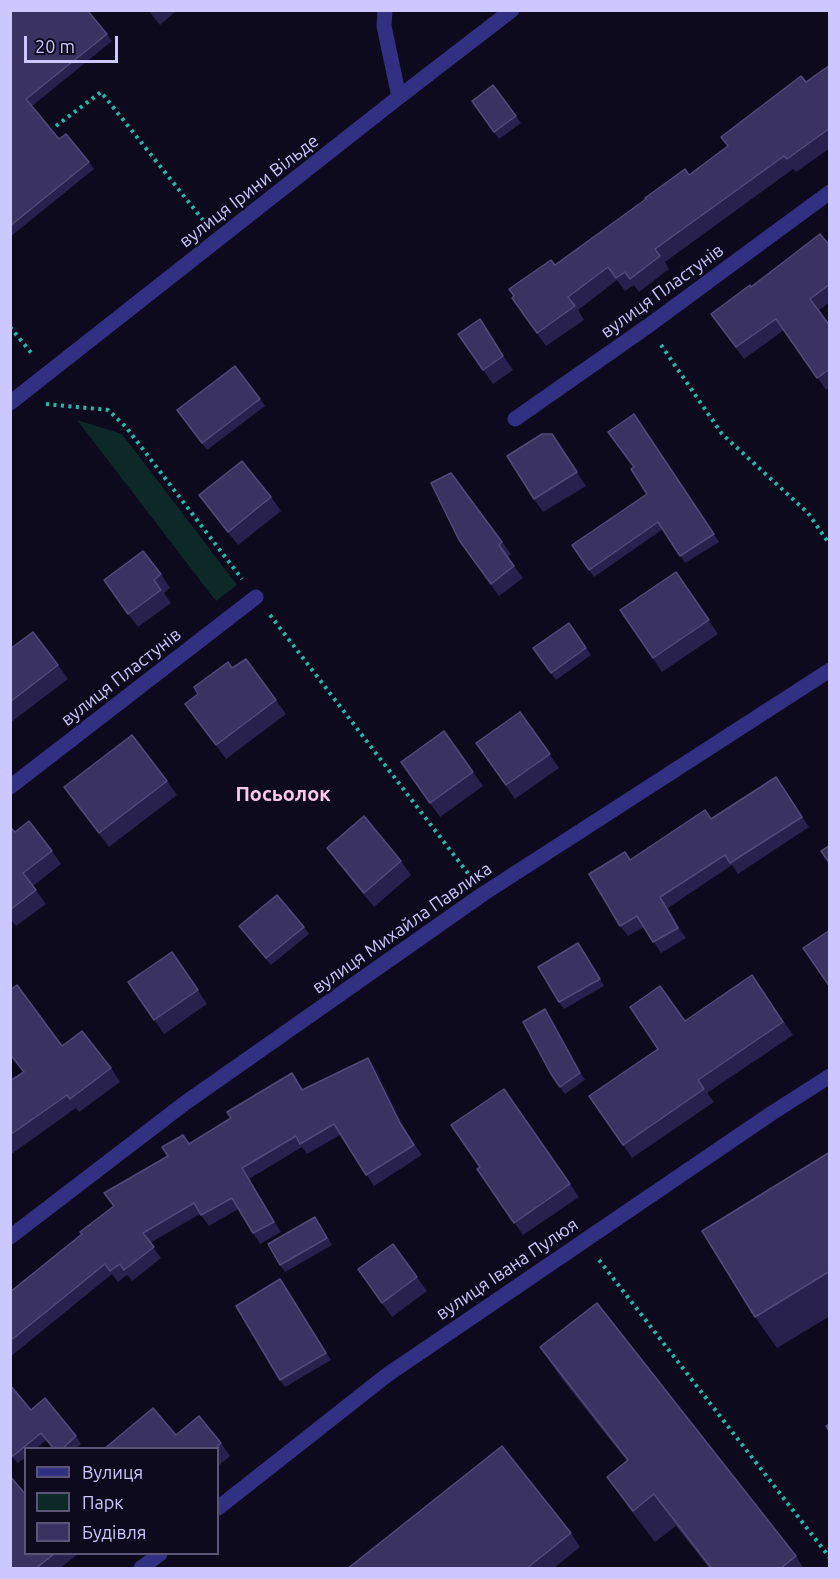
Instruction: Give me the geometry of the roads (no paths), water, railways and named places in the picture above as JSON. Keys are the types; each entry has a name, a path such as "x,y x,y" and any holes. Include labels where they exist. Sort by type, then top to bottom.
{"street":[{"path":"385,10 384,26 399,97"},
{"name":"вулиця Ірини Вільде","path":"10,403 512,10"},
{"name":"вулиця Пластунів","path":"514,419 648,326 830,192"},
{"name":"вулиця Пластунів","path":"10,788 256,597"},
{"name":"вулиця Михайла Павлика","path":"10,1237 185,1102 483,894 830,670"},
{"name":"вулиця Івана Пулюя","path":"219,1507 387,1375 830,1076"},
{"path":"141,1569 159,1555"}],"district":[{"name":"Посьолок","path":"283,794"}]}
